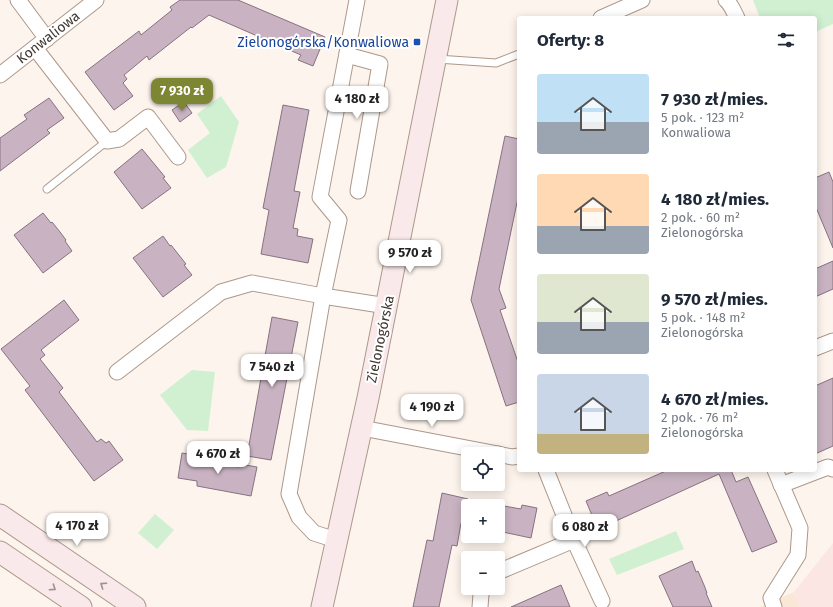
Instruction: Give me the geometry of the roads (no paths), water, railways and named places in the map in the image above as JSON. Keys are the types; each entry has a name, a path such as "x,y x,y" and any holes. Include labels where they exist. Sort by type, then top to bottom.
{"street":[{"path":"18,0 47,39"},
{"name":"Konwaliowa","path":"0,74 96,0"},
{"path":"336,540 314,533 299,517 289,494 323,296 339,220 320,197 357,0"},
{"name":"Zielonogórska","path":"322,607 362,428 447,0"},
{"path":"606,16 642,0"},
{"path":"726,0 736,16"},
{"path":"34,48 107,141 119,139 148,118 178,157"},
{"path":"347,55 380,64 358,191"},
{"path":"116,372 221,292 252,282 323,296 387,306"},
{"path":"817,347 833,341"},
{"path":"362,428 461,447"},
{"path":"505,456 517,456"},
{"path":"817,471 828,467 833,469"},
{"path":"547,472 574,540 602,601"},
{"path":"774,607 771,598 798,555 800,528 776,472"},
{"path":"781,485 815,472"},
{"path":"0,515 135,607"},
{"path":"505,569 574,540"},
{"path":"1,555 81,607"},
{"path":"480,607 481,595"}],"lane":[{"path":"436,59 496,63 517,55"},
{"path":"46,189 107,141"}],"place":[{"name":"Zielonogórska/Konwaliowa","path":"417,42"}]}
